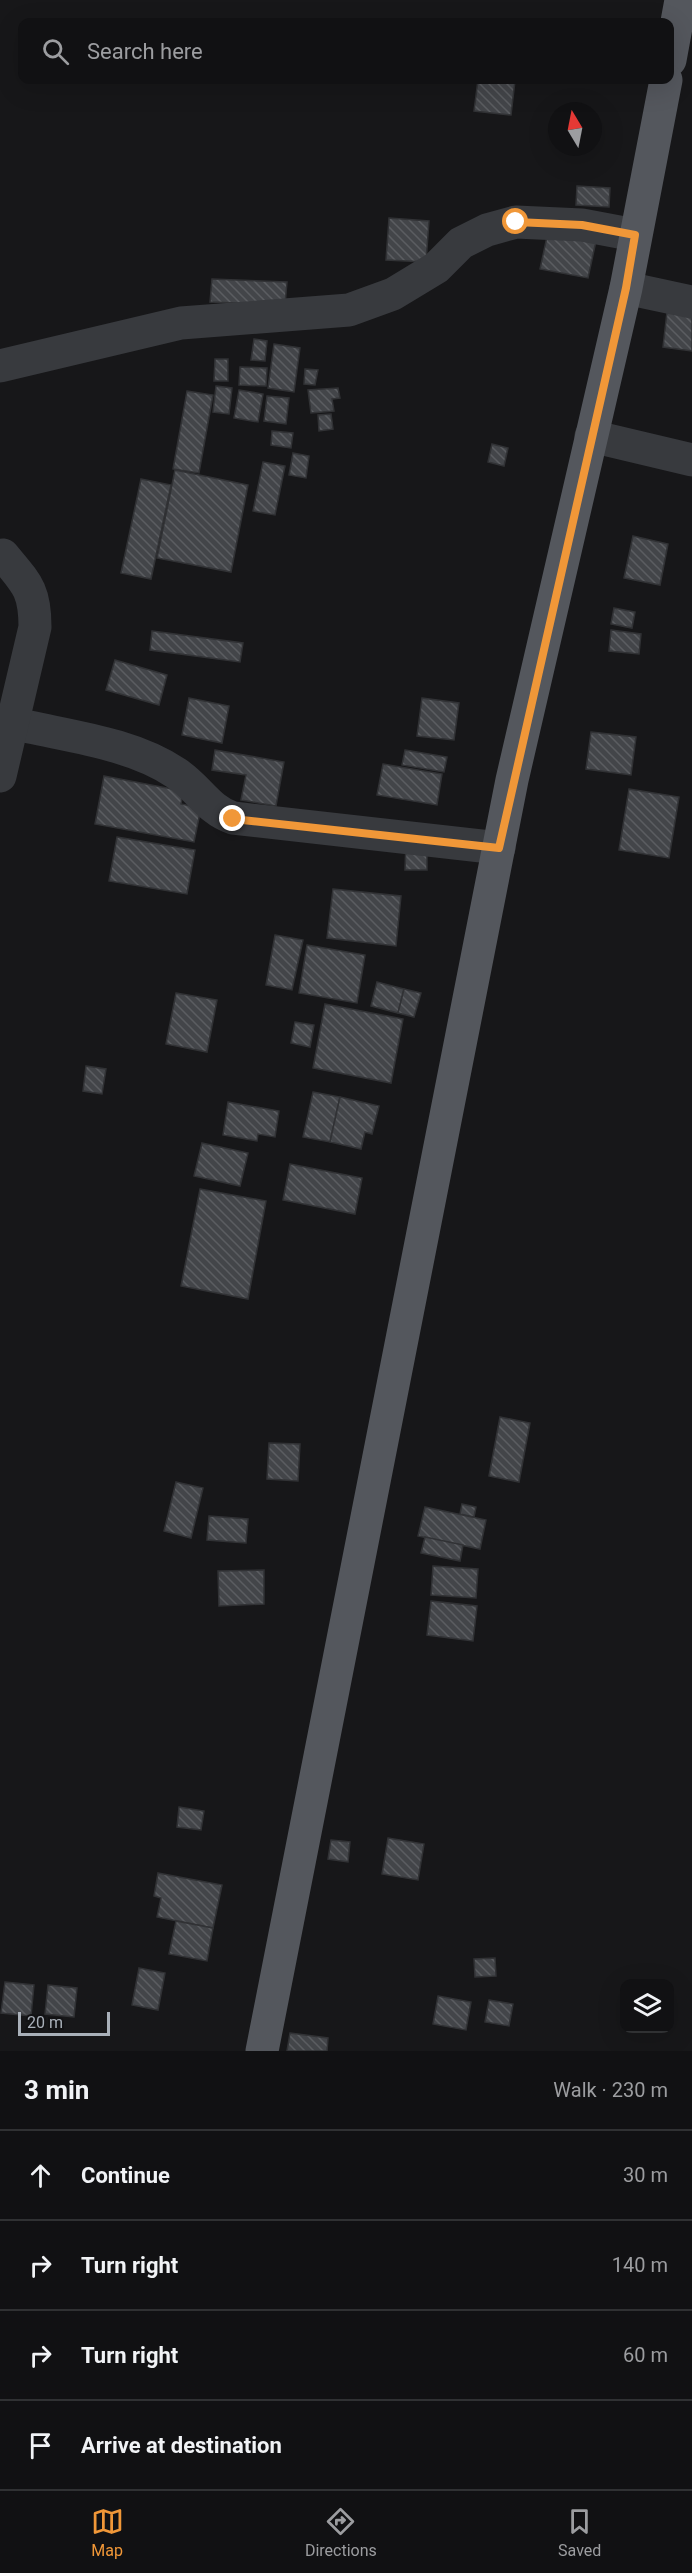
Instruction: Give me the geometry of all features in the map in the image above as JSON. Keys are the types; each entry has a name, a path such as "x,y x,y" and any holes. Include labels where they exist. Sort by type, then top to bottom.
{"main road":[{"path":"674,35 681,0"},
{"path":"262,2051 499,848 626,288 665,84"}],"street":[{"path":"0,366 181,323 349,310 393,294 436,268 461,243 487,231 516,222 582,225 635,235"},
{"path":"626,288 692,302"},
{"path":"591,436 692,460"},
{"path":"0,776 35,627 35,603 28,585 3,555"},
{"path":"12,723 114,747 154,761 177,773 219,813 233,819 499,848"}],"building":[{"path":"477,84 515,84 511,115 474,111"},
{"path":"577,186 610,188 609,207 576,205"},
{"path":"389,218 429,221 426,262 386,260"},
{"path":"548,232 596,241 588,278 540,269"},
{"path":"212,279 287,282 285,305 210,302"},
{"path":"667,312 692,315 692,351 663,347"},
{"path":"254,339 267,341 265,361 251,360"},
{"path":"274,344 300,348 294,392 268,388"},
{"path":"215,359 228,359 228,381 214,381"},
{"path":"240,367 267,368 266,386 239,385"},
{"path":"305,369 318,370 315,385 304,384"},
{"path":"216,386 232,388 229,414 213,412"},
{"path":"338,388 340,398 332,399 334,411 311,413 308,390"},
{"path":"239,390 263,394 258,422 234,418"},
{"path":"187,391 213,395 199,473 173,469"},
{"path":"267,396 289,398 286,424 264,421"},
{"path":"331,414 333,429 319,431 318,415"},
{"path":"272,431 293,433 291,448 271,445"},
{"path":"492,444 508,448 504,466 488,462"},
{"path":"293,453 309,456 306,478 289,475"},
{"path":"263,462 285,466 275,515 253,511"},
{"path":"175,470 248,485 231,572 157,558"},
{"path":"141,479 171,485 151,579 121,573"},
{"path":"633,536 668,544 660,585 624,578"},
{"path":"614,608 635,612 632,628 611,624"},
{"path":"611,630 641,634 639,654 609,651"},
{"path":"152,631 243,643 240,662 150,650"},
{"path":"115,660 167,675 159,705 106,690"},
{"path":"189,698 229,706 222,743 182,735"},
{"path":"422,698 459,703 454,740 417,736"},
{"path":"591,732 636,737 631,775 586,769"},
{"path":"215,750 284,762 276,806 241,800 246,775 212,770"},
{"path":"405,750 447,757 444,772 402,765"},
{"path":"383,764 442,774 437,805 377,795"},
{"path":"104,776 183,791 181,804 201,808 194,842 95,824"},
{"path":"629,789 679,797 669,858 619,850"},
{"path":"117,837 195,850 187,894 109,881"},
{"path":"406,842 427,842 427,870 405,870"},
{"path":"333,889 401,896 396,946 327,938"},
{"path":"275,935 303,940 292,990 266,985"},
{"path":"307,945 365,955 357,1003 299,993"},
{"path":"377,982 404,989 398,1013 371,1006"},
{"path":"404,989 421,993 414,1017 398,1013"},
{"path":"176,993 217,1000 207,1052 166,1044"},
{"path":"325,1004 403,1019 391,1083 313,1068"},
{"path":"295,1022 314,1025 310,1047 291,1043"},
{"path":"86,1066 106,1069 102,1094 83,1091"},
{"path":"313,1092 340,1097 330,1142 303,1137"},
{"path":"340,1097 379,1106 372,1134 365,1132 361,1149 330,1142"},
{"path":"228,1102 279,1111 275,1137 258,1134 257,1141 223,1135"},
{"path":"202,1143 248,1153 240,1186 194,1176"},
{"path":"290,1164 362,1178 355,1214 283,1200"},
{"path":"200,1189 266,1201 248,1299 181,1286"},
{"path":"500,1417 530,1423 519,1482 489,1476"},
{"path":"269,1443 300,1444 298,1481 267,1479"},
{"path":"176,1482 203,1488 191,1538 164,1531"},
{"path":"462,1504 476,1507 474,1517 460,1514"},
{"path":"425,1507 486,1520 480,1549 418,1536"},
{"path":"209,1516 248,1519 246,1543 207,1540"},
{"path":"425,1537 463,1545 460,1561 421,1553"},
{"path":"433,1566 478,1569 476,1598 431,1595"},
{"path":"264,1570 264,1604 219,1606 218,1571"},
{"path":"431,1601 477,1606 473,1641 427,1635"},
{"path":"179,1807 204,1811 201,1830 177,1827"},
{"path":"388,1838 424,1844 418,1880 382,1874"},
{"path":"331,1840 350,1842 348,1862 328,1859"},
{"path":"158,1873 222,1885 213,1928 157,1917 161,1898 154,1896"},
{"path":"176,1921 213,1928 207,1961 169,1954"},
{"path":"495,1958 496,1976 475,1977 474,1959"},
{"path":"139,1968 165,1973 158,2010 132,2005"},
{"path":"5,1982 34,1985 31,2016 1,2013"},
{"path":"48,1985 77,1988 74,2017 45,2014"},
{"path":"438,1996 471,2002 466,2030 433,2024"},
{"path":"489,2000 513,2004 509,2026 485,2022"},
{"path":"290,2033 328,2038 327,2051 287,2051"}],"route":[{"path":"233,819 499,848 512,780 626,288 635,235 582,225 516,222"}]}
